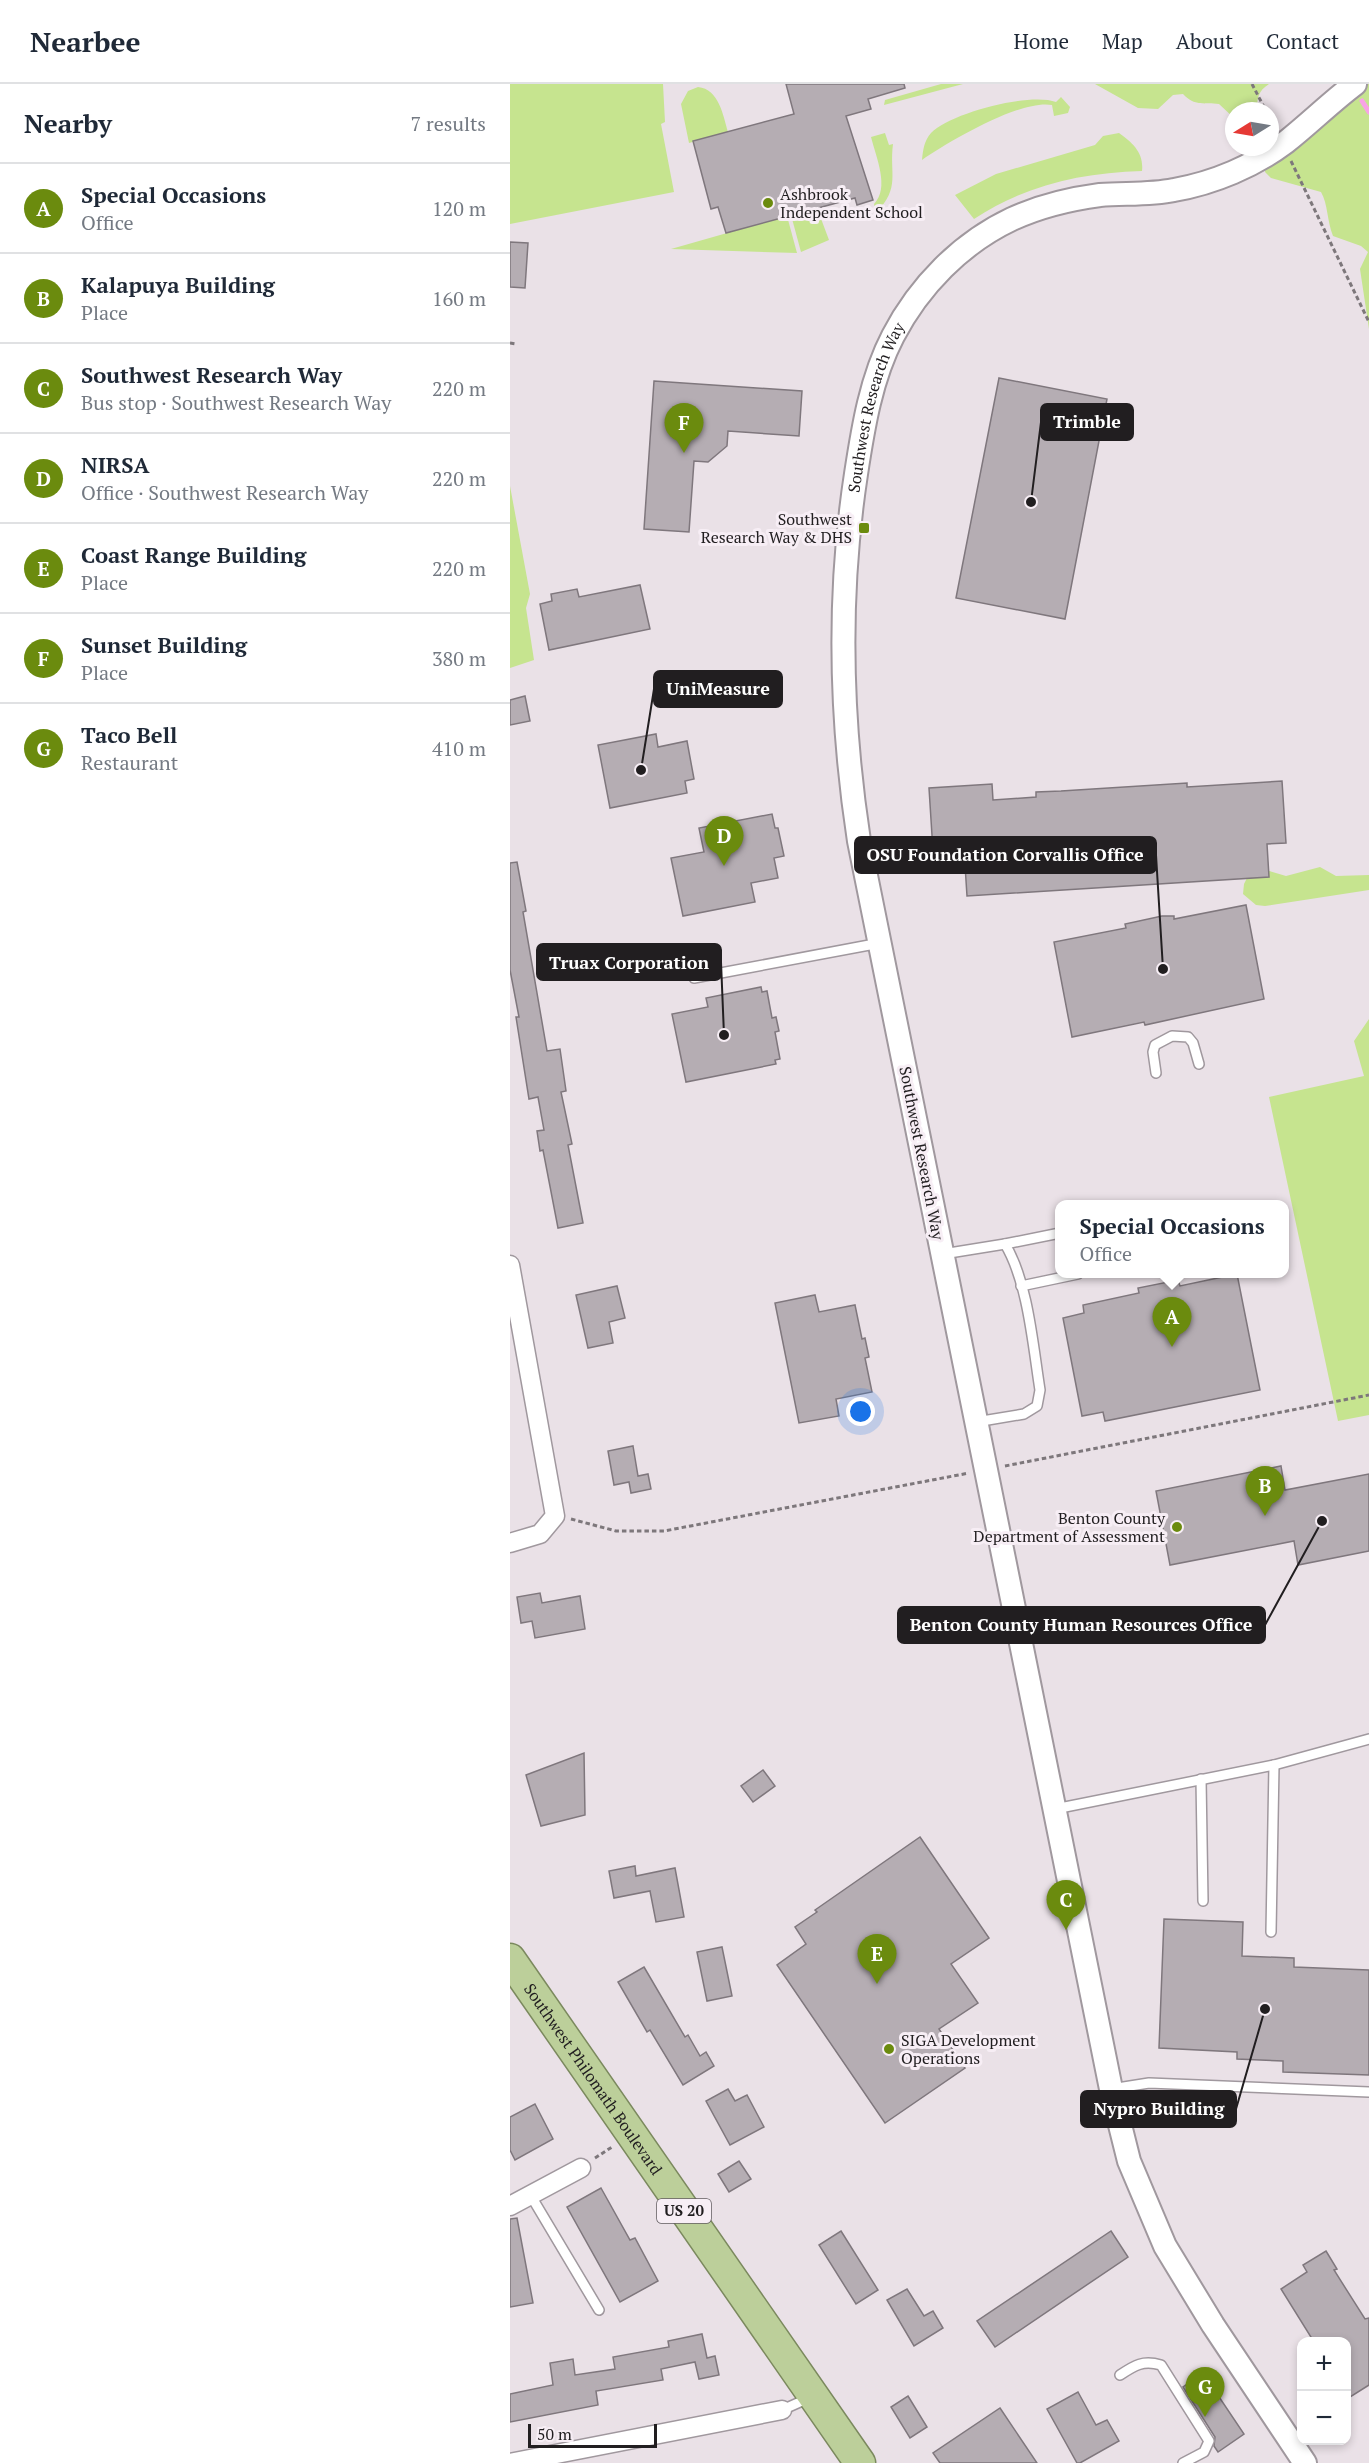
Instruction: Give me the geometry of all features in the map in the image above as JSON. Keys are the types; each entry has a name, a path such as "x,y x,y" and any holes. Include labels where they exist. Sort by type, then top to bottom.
{"highway":[{"name":"Southwest Philomath Boulevard","path":"510,1959 860,2463"}],"street":[{"name":"Southwest Research Way","path":"1305,2463 1213,2325 1165,2246 1129,2161 1111,2089 1053,1810 880,943 850,778 844,717 842,639 848,526 861,440 872,393 892,336 912,303 934,276 962,250 1013,218 1064,201 1101,195 1173,190 1209,182 1244,168 1283,144 1355,84"},
{"path":"510,1270 555,1516 540,1534 510,1543"},
{"path":"510,2206 581,2168"},
{"path":"510,2463 782,2410"}],"lane":[{"path":"694,978 880,943"},
{"path":"1156,1073 1153,1052 1155,1045 1172,1036 1188,1037 1193,1043 1198,1064"},
{"path":"943,1254 1055,1234"},
{"path":"976,1422 1024,1414 1037,1406 1040,1390 1021,1286 1014,1259 1005,1244"},
{"path":"1021,1286 1059,1278"},
{"path":"1053,1810 1274,1765 1369,1740"},
{"path":"1271,1932 1274,1765"},
{"path":"1201,1779 1203,1901"},
{"path":"1111,2089 1149,2083 1369,2092"},
{"path":"531,2196 598,2310"},
{"path":"1120,2375 1136,2364 1145,2362 1161,2366 1209,2441 1204,2452 1183,2463"},
{"path":"782,2410 814,2396"}],"path":[{"path":"1252,84 1261,102"},
{"path":"1279,136 1369,322"},
{"path":"510,343 516,344"},
{"path":"555,1516 616,1531 664,1531 1369,1395"},
{"path":"581,2168 631,2134"}],"green space":[{"path":"510,84 663,84 665,122 661,124 674,192 510,224"},
{"path":"941,84 963,84 884,105 885,100"},
{"path":"1095,84 1269,84 1262,89 1257,102 1225,102 1225,110 1219,104 1192,101 1183,94 1173,95 1158,109 1138,108"},
{"path":"1355,84 1369,84 1369,329 1360,269 1368,252 1361,246 1333,236 1321,192 1271,178 1265,172 1266,162 1273,156 1279,156 1279,151"},
{"path":"698,87 711,92 719,104 728,132 689,143 681,104 688,91"},
{"path":"1061,97 1070,107 1068,113 1054,116 1052,105 1022,109 966,133 922,160 925,142 931,133 955,118 1010,102 1044,100 1056,102"},
{"path":"885,133 889,145 893,144 892,180 889,195 876,213 874,204 879,197 881,181 871,137"},
{"path":"1119,133 1136,149 1141,159 1142,171 1075,178 1054,183 1013,197 974,219 955,195 996,174 1095,145 1103,136"},
{"path":"817,208 829,240 801,252 791,215"},
{"path":"787,216 797,253 671,249"},
{"path":"510,486 530,594 526,608 534,660 510,668"},
{"path":"1320,867 1336,876 1369,875 1369,890 1265,906 1256,905 1243,894 1248,876 1266,870 1286,876"},
{"path":"1369,1019 1369,1415 1338,1421 1269,1097 1364,1076 1354,1041"}],"building":[{"path":"786,84 904,84 905,88 868,99 871,109 846,116 873,200 857,205 855,198 726,233 718,207 711,209 693,141 794,114"},
{"path":"510,242 528,243 525,288 510,287"},
{"path":"999,378 1107,399 1065,619 956,598"},
{"path":"654,381 802,391 799,436 728,431 727,446 708,462 694,461 689,532 644,529"},
{"path":"640,585 650,629 549,650 540,604 552,601 551,594 577,589 579,597"},
{"path":"525,696 530,721 510,725 510,700"},
{"path":"656,734 658,747 687,741 694,779 685,781 687,793 610,808 598,745"},
{"path":"1282,781 1286,843 1267,844 1269,877 967,896 965,865 934,867 929,788 992,784 993,800 1036,797 1036,792 1187,783 1187,787"},
{"path":"772,814 775,828 778,828 784,856 774,858 778,878 751,883 755,902 683,916 671,858 704,852 699,828"},
{"path":"517,862 526,911 523,912 547,1051 560,1049 566,1091 561,1092 572,1144 568,1145 583,1223 558,1228 543,1150 540,1151 537,1131 544,1130 538,1097 529,1099 516,1017 519,1017 510,970 510,863"},
{"path":"1246,905 1264,999 1145,1025 1144,1022 1072,1037 1054,942 1126,928 1125,924 1162,916 1174,916 1174,919"},
{"path":"761,987 762,992 767,991 772,1018 776,1017 779,1031 775,1032 780,1059 775,1060 776,1064 686,1082 672,1014 708,1007 706,998"},
{"path":"1218,1278 1238,1278 1260,1390 1105,1421 1103,1412 1082,1416 1063,1318 1084,1313 1083,1305 1139,1293 1138,1288 1178,1280 1180,1286"},
{"path":"617,1286 625,1318 609,1322 613,1343 588,1348 576,1295"},
{"path":"815,1295 819,1312 855,1305 862,1339 865,1338 869,1357 865,1358 872,1392 836,1399 839,1416 799,1423 775,1303"},
{"path":"633,1446 638,1476 648,1474 651,1489 631,1493 629,1482 614,1485 608,1451"},
{"path":"1281,1466 1285,1490 1369,1474 1369,1551 1298,1565 1294,1541 1170,1565 1156,1491"},
{"path":"540,1593 542,1603 580,1596 585,1629 535,1638 532,1621 521,1623 517,1597"},
{"path":"584,1753 585,1815 541,1826 526,1775"},
{"path":"763,1770 775,1786 753,1802 741,1786"},
{"path":"920,1837 989,1938 951,1964 978,2003 939,2029 965,2068 885,2123 777,1965 806,1944 795,1927 817,1912 815,1910"},
{"path":"635,1866 636,1876 675,1868 684,1917 656,1922 650,1891 614,1898 609,1871"},
{"path":"1164,1919 1243,1922 1242,1956 1294,1958 1294,1967 1369,1970 1369,2075 1283,2072 1283,2061 1237,2059 1237,2052 1159,2048"},
{"path":"722,1947 732,1996 707,2001 697,1952"},
{"path":"644,1967 685,2037 688,2035 700,2056 706,2052 714,2066 683,2085 650,2030 647,2032 618,1982"},
{"path":"728,2089 735,2101 747,2095 764,2127 730,2145 706,2101"},
{"path":"535,2104 553,2139 515,2160 510,2150 510,2117"},
{"path":"739,2161 751,2179 729,2192 718,2174"},
{"path":"601,2188 630,2240 635,2238 658,2281 620,2302 567,2207"},
{"path":"517,2218 533,2303 510,2307 510,2219"},
{"path":"841,2231 878,2290 856,2304 819,2245"},
{"path":"1111,2231 1128,2257 995,2347 977,2321"},
{"path":"1326,2251 1337,2269 1334,2270 1365,2319 1369,2318 1369,2385 1351,2396 1351,2337 1311,2337 1281,2289 1307,2272 1303,2265"},
{"path":"907,2289 924,2316 933,2311 943,2328 914,2346 887,2300"},
{"path":"702,2334 707,2358 715,2356 719,2375 699,2379 695,2362 661,2369 663,2380 596,2391 598,2405 510,2422 510,2394 553,2385 550,2363 573,2359 575,2375 615,2369 613,2357 669,2347 668,2341"},
{"path":"1203,2373 1244,2434 1218,2452 1214,2446 1215,2437 1183,2387"},
{"path":"1078,2392 1096,2425 1107,2420 1119,2441 1080,2463 1077,2463 1047,2409"},
{"path":"908,2396 927,2427 910,2438 891,2407"},
{"path":"1000,2408 1037,2463 940,2463 933,2453"}],"waterway":[{"path":"1362,101 1369,112"}],"place":[{"name":"Ashbrook Independent School","path":"768,203"},
{"name":"Sunset Building","path":"684,453"},
{"name":"Trimble","path":"1031,502"},
{"name":"Southwest Research Way & DHS","path":"864,528"},
{"name":"UniMeasure","path":"641,770"},
{"name":"NIRSA","path":"724,866"},
{"name":"OSU Foundation Corvallis Office","path":"1163,969"},
{"name":"Truax Corporation","path":"724,1035"},
{"name":"Special Occasions","path":"1172,1347"},
{"name":"Kalapuya Building","path":"1265,1516"},
{"name":"Benton County Human Resources Office","path":"1322,1521"},
{"name":"Benton County Department of Assessment","path":"1177,1527"},
{"name":"Southwest Research Way","path":"1066,1930"},
{"name":"Coast Range Building","path":"877,1984"},
{"name":"Nypro Building","path":"1265,2009"},
{"name":"SIGA Development Operations","path":"889,2049"},
{"name":"Taco Bell","path":"1205,2417"}]}
